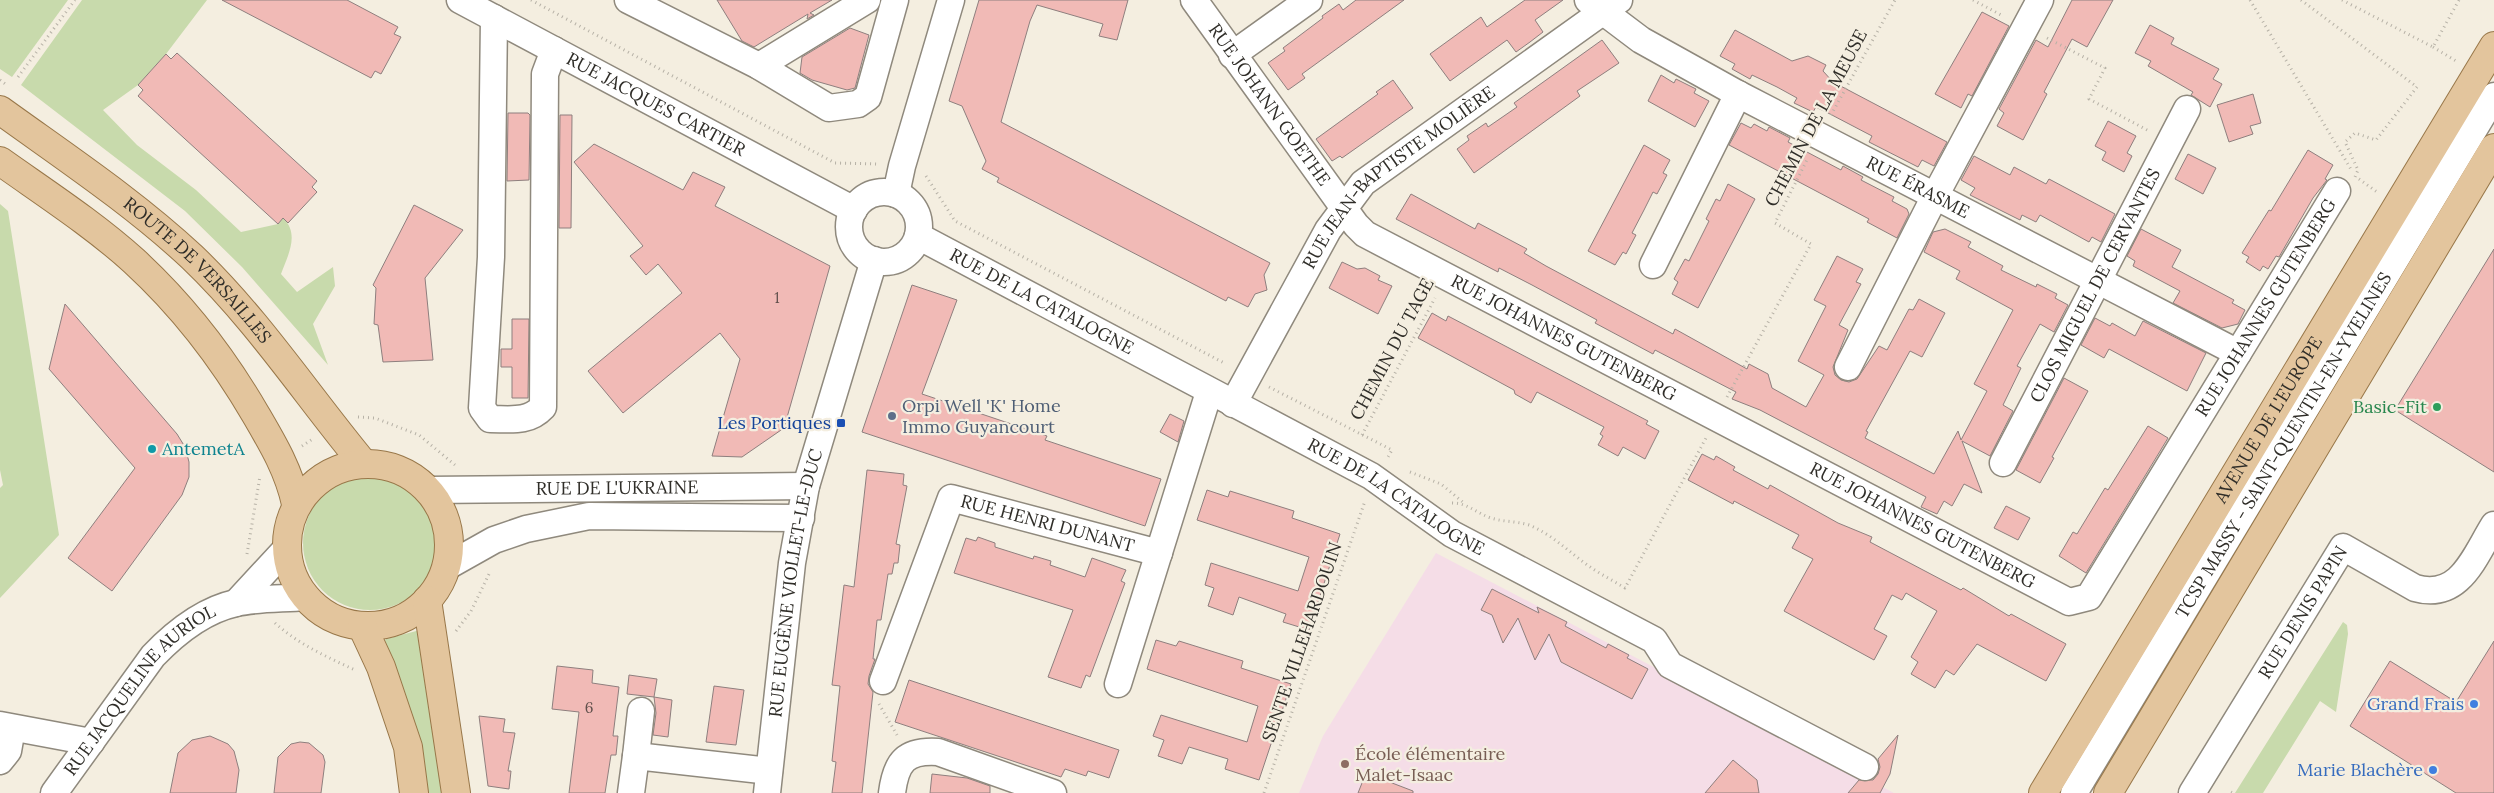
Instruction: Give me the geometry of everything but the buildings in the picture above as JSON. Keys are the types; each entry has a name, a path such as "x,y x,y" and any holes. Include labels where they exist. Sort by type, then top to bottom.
{"main road":[{"name":"AVENUE DE L'EUROPE","path":"2044,793 2494,46"},
{"name":"ROUTE DE VERSAILLES","path":"0,110 147,218 192,258 260,330 333,427 363,463"},
{"path":"2113,789 2494,148"},
{"name":"ROUTE DE VERSAILLES","path":"0,160 133,260 172,299 202,333 240,387 281,458 292,484 296,504"},
{"path":"363,463 387,465 410,475 428,490 440,507 447,526 449,547 446,567 439,585 427,600 408,615 386,624 362,626 341,622 321,612 305,597 289,566 286,549 290,518 296,504 309,488 324,475 343,466 363,463"},
{"path":"427,600 456,793"},
{"path":"362,626 381,667 408,747 414,793"}],"street":[{"name":"RUE JACQUES CARTIER","path":"460,0 854,210"},
{"path":"628,0 759,66 829,108 858,104 868,97 895,0"},
{"path":"759,66 867,0"},
{"path":"896,194 902,166 951,0"},
{"name":"RUE JOHANN GOETHE","path":"1194,0 1232,55 1345,208"},
{"path":"1232,55 1309,0"},
{"path":"1848,367 1935,196 2040,0"},
{"name":"RUE ÉRASME","path":"1603,4 1641,40 1738,94 2238,353"},
{"name":"RUE JEAN-BAPTISTE MOLIÈRE","path":"1233,404 1328,230 1363,183 1603,4"},
{"path":"494,18 491,257 482,408 490,419 523,420 536,415 543,408 545,74 554,50"},
{"path":"1652,264 1738,94"},
{"name":"TCSP MASSY - SAINT-QUENTIN-EN-YVELINES","path":"2074,793 2494,96"},
{"name":"CLOS MIGUEL DE CERVANTES","path":"2003,463 2187,109"},
{"name":"RUE JOHANNES GUTENBERG","path":"1345,208 1365,234 2069,602 2089,598 2238,353 2346,184"},
{"path":"876,192 896,194 905,198 918,215 918,236 906,254 896,260 886,262 874,260 857,249 852,240 850,230 854,210 860,202 876,192"},
{"name":"RUE DE LA CATALOGNE","path":"918,236 1233,404 1370,489 1420,511 1452,534 1654,640 1670,665 1865,767"},
{"name":"RUE EUGÈNE VIOLLET-LE-DUC","path":"768,782 792,563 806,486 874,260"},
{"name":"RUE HENRI DUNANT","path":"1118,684 1209,392"},
{"name":"RUE DE L'UKRAINE","path":"428,490 806,486"},
{"name":"RUE HENRI DUNANT","path":"883,681 951,498 1159,553"},
{"name":"RUE DE L'UKRAINE","path":"446,567 494,540 526,529 589,516 801,518"},
{"name":"RUE DENIS PAPIN","path":"2192,793 2343,547 2415,588 2440,591 2454,584 2468,567 2494,525"},
{"name":"RUE JACQUELINE AURIOL","path":"236,603 286,549"},
{"name":"RUE JACQUELINE AURIOL","path":"54,793 153,656 170,638 190,624 236,603 305,597"},
{"path":"631,793 641,711"},
{"path":"0,761 8,751 4,730 91,742"},
{"path":"892,793 894,772 903,761 926,751 938,752 1053,793"},
{"path":"636,756 768,782"}],"path":[{"path":"18,77 75,0"},
{"path":"531,0 835,163 902,166 923,171 955,222 1362,434"},
{"name":"CHEMIN DE LA MEUSE","path":"1716,419 1811,244 1775,223 1820,136 1895,0"},
{"path":"1973,0 2105,68 2089,99 2170,142"},
{"path":"2250,0 2346,184 2382,195"},
{"path":"2301,0 2417,87 2376,140 2355,133 2345,142 2358,170 2346,184"},
{"path":"2342,0 2456,61"},
{"path":"2433,47 2458,0"},
{"name":"CHEMIN DU TAGE","path":"1362,434 1446,277"},
{"path":"247,557 261,471 348,416 375,418 419,435 460,468"},
{"path":"1408,471 1441,484 1465,504 1493,519 1527,525 1541,531 1564,544 1602,575 1625,588 1716,419"},
{"name":"SENTE VILLEHARDOUIN","path":"1264,793 1370,489 1392,450 1362,434"},
{"path":"1420,511 1453,503 1465,504"},
{"path":"453,633 471,612 493,565"},
{"path":"270,618 288,634 325,657 362,673"},
{"path":"883,681 879,704 910,757"}],"shaded area":[{"path":"1436,553 1894,793 1299,793 1323,736"}],"green space":[{"path":"0,0 68,0 12,77 0,69"},
{"path":"82,0 207,0 166,54 138,85 103,110 137,145 196,190 241,232 278,224 283,218 288,224 292,238 281,274 297,292 333,267 335,286 313,324 328,365 242,267 185,211 21,85"},
{"path":"0,204 8,211 59,535 0,598 0,488 3,485 0,470"},
{"path":"370,476 395,482 417,496 431,518 437,543 431,568 417,590 395,604 370,610 345,604 323,590 309,568 303,543 309,518 323,496 345,482"},
{"path":"2343,622 2347,625 2348,634 2336,712 2320,701 2263,793 2235,793"},
{"path":"420,630 445,793 428,793 420,757 381,647 386,639"}],"place":[{"name":"Basic-Fit","path":"2437,407"},
{"name":"Orpi Well 'K' Home Immo Guyancourt","path":"892,416"},
{"name":"Les Portiques","path":"841,423"},
{"name":"AntemetA","path":"152,449"},
{"name":"Grand Frais","path":"2474,704"},
{"name":"École élémentaire Malet-Isaac","path":"1345,764"},
{"name":"Marie Blachère","path":"2433,770"}]}
